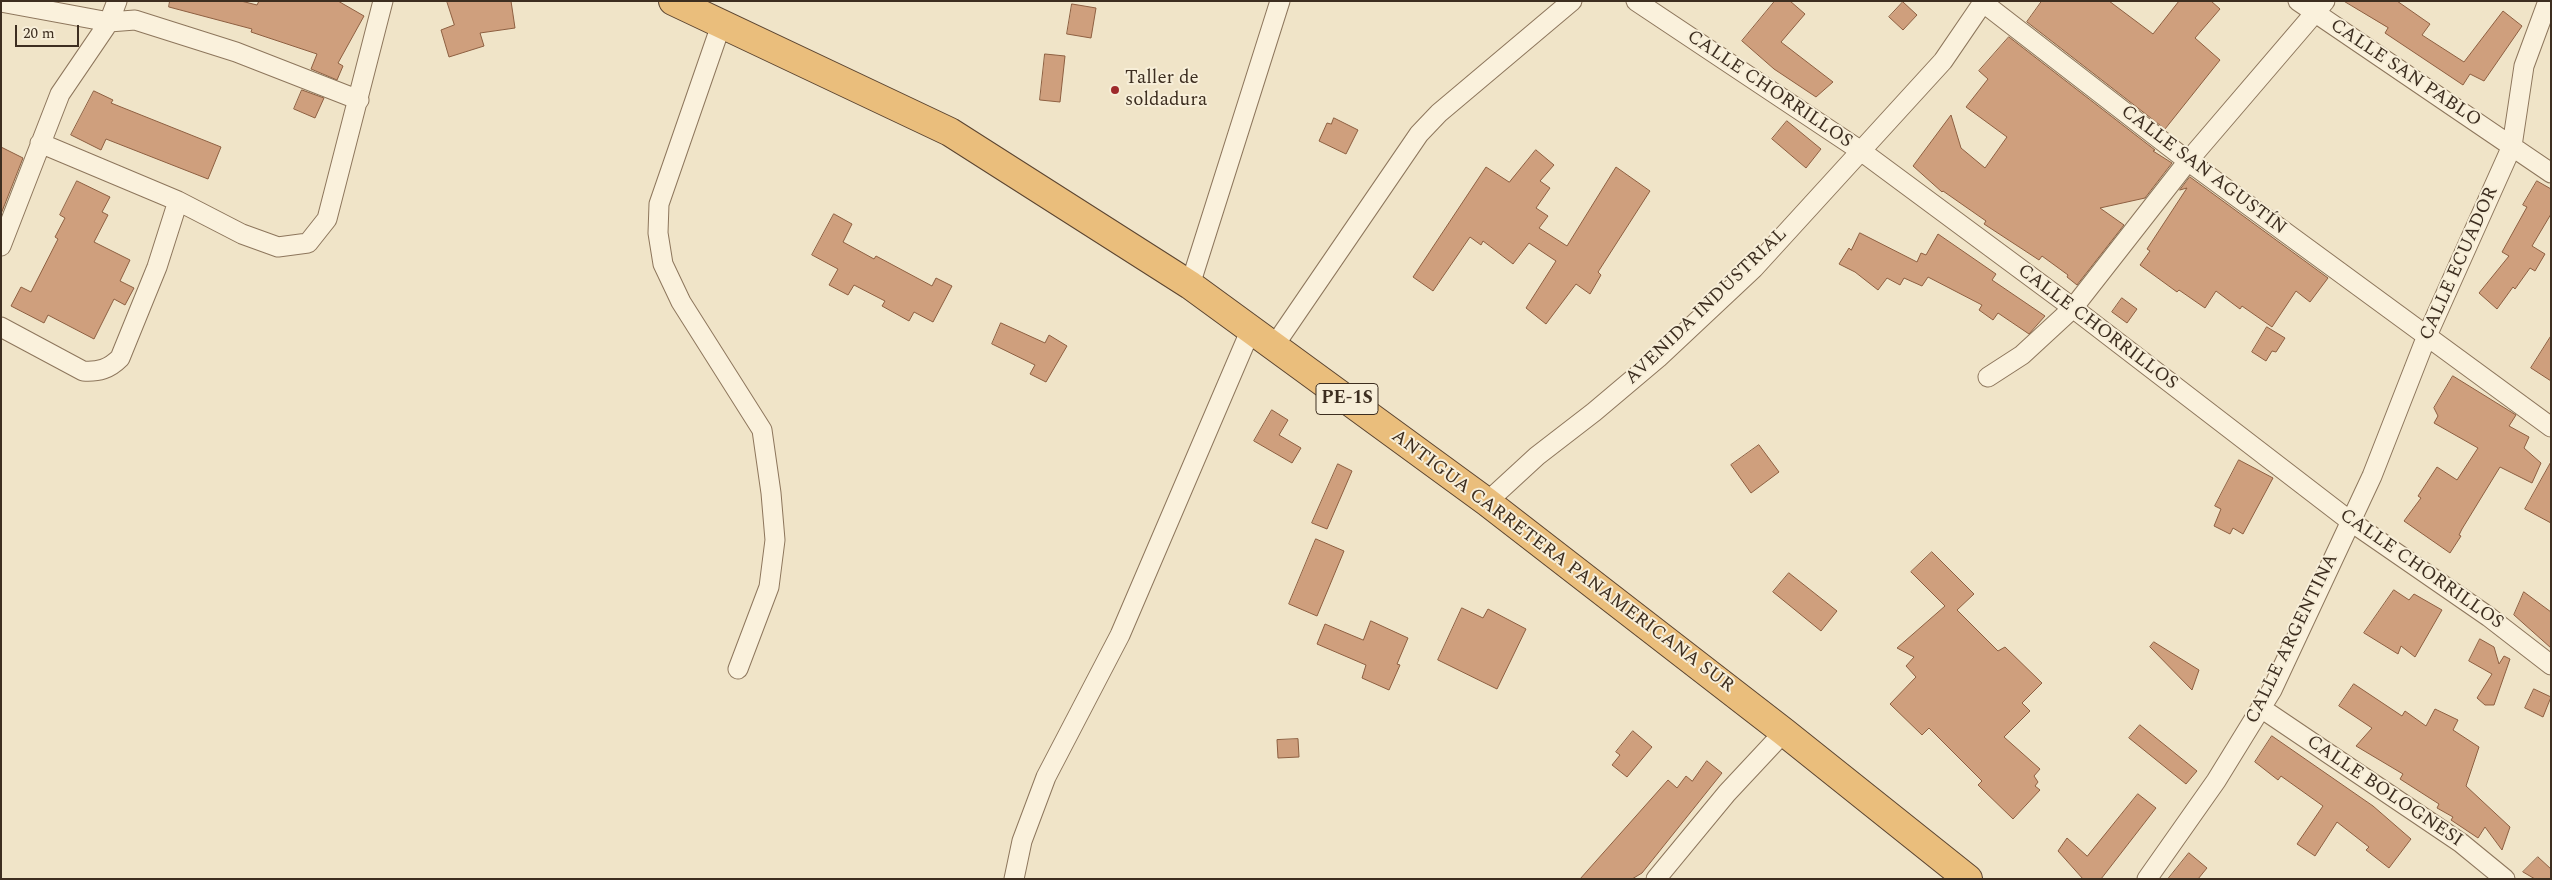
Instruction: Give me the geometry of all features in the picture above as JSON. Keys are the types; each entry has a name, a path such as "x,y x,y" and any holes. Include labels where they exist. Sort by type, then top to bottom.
{"highway":[{"name":"ANTIGUA CARRETERA PANAMERICANA SUR","path":"673,1 950,132 1190,285 1488,502 1784,732 1968,879"}],"street":[{"path":"1,246 60,94 109,22 117,1"},
{"path":"40,143 178,201 242,234 278,247 308,242 328,219 383,1"},
{"path":"1190,285 1280,1"},
{"path":"1274,346 1419,134 1439,113 1572,1"},
{"name":"CALLE CHORRILLOS","path":"1636,1 1861,151 2073,308 2350,521 2488,617 2551,665"},
{"name":"CALLE SAN PABLO","path":"2298,1 2320,8 2551,173"},
{"name":"CALLE ECUADOR","path":"2350,521 2372,476 2426,338 2512,146 2524,66 2548,1"},
{"path":"1,2 109,22 135,20 236,52 359,100"},
{"name":"AVENIDA INDUSTRIAL","path":"1488,502 1537,456 1594,412 1658,358 1754,268 1943,61 1983,2"},
{"name":"CALLE SAN AGUSTÍN","path":"1983,2 2188,161 2426,338 2551,427"},
{"path":"1988,377 2022,355 2073,308 2188,161 2320,8"},
{"path":"721,25 659,204 658,233 663,264 681,302 762,430 771,492 774,540 769,587 738,669"},
{"path":"1,327 83,371 94,372 113,365 120,358 157,267 178,201"},
{"path":"1014,879 1022,841 1046,777 1120,635 1251,329"},
{"name":"CALLE ARGENTINA","path":"2146,879 2216,781 2272,690 2350,521"},
{"name":"CALLE BOLOGNESI","path":"2261,708 2461,843 2505,879"},
{"path":"1656,879 1727,793 1784,732"}],"building":[{"path":"170,1 241,1 257,5 259,1 338,1 364,16 338,63 343,66 337,80 311,69 317,54 251,32 252,29 169,7"},
{"path":"447,1 511,1 515,28 480,33 484,46 449,57 441,30 454,25"},
{"path":"1775,1 1790,1 1805,14 1781,42 1833,82 1816,97 1774,69 1742,41"},
{"path":"2042,1 2109,1 2153,34 2179,1 2211,1 2220,9 2195,38 2220,60 2165,129 2027,22"},
{"path":"2344,1 2397,1 2430,24 2422,35 2464,62 2503,11 2522,26 2484,81 2470,74 2463,85 2385,33 2388,28"},
{"path":"1903,2 1917,15 1903,30 1889,17"},
{"path":"1072,4 1096,8 1091,38 1067,34"},
{"path":"2009,37 2155,150 2153,151 2172,163 2145,198 2100,208 2124,225 2077,285 2067,277 2068,275 2042,256 2039,260 1984,224 1986,221 1942,192 1913,166 1951,115 1961,148 1985,168 2007,137 1966,107 1988,79 1979,71"},
{"path":"1045,54 1065,56 1060,102 1040,100"},
{"path":"302,90 324,98 315,118 294,109"},
{"path":"94,91 113,100 111,103 221,147 208,179 106,139 101,150 71,135"},
{"path":"1334,118 1358,130 1346,154 1319,141 1327,123 1331,124"},
{"path":"1787,121 1821,149 1806,168 1772,139"},
{"path":"1,147 23,158 1,214"},
{"path":"1536,150 1554,165 1540,181 1550,188 1536,208 1548,216 1539,228 1567,246 1616,167 1650,191 1598,272 1601,275 1590,294 1576,284 1546,324 1526,308 1556,261 1529,243 1513,264 1483,241 1481,245 1470,237 1433,291 1413,277 1486,167 1509,182"},
{"path":"2190,177 2328,278 2310,302 2296,291 2272,327 2242,306 2240,309 2216,291 2205,308 2179,290 2177,292 2140,265 2150,251 2147,249 2187,188 2180,190"},
{"path":"77,181 110,197 102,212 108,215 94,242 130,260 120,281 134,288 125,305 114,299 94,339 48,315 44,323 11,306 21,287 31,292 58,239 55,237 65,218 60,215"},
{"path":"2537,181 2551,189 2551,214 2532,246 2545,254 2535,271 2530,268 2497,309 2479,293 2509,256 2502,252 2527,207 2523,205"},
{"path":"834,214 852,224 843,242 874,259 876,256 932,286 936,278 952,286 933,322 914,312 909,321 882,306 885,301 854,285 848,295 829,285 838,269 812,255"},
{"path":"1860,233 1917,262 1921,253 1926,255 1938,234 1996,274 1992,280 2045,316 2029,334 1998,313 1993,320 1979,310 1982,305 1928,277 1922,286 1904,278 1900,285 1887,278 1878,290 1855,272 1839,264 1849,248 1851,250"},
{"path":"2122,298 2137,309 2127,323 2112,312"},
{"path":"1001,323 1045,343 1049,335 1067,346 1046,382 1030,374 1035,365 992,344"},
{"path":"2267,327 2285,338 2276,352 2272,351 2266,361 2252,352"},
{"path":"2551,336 2551,381 2531,368"},
{"path":"2453,376 2516,415 2509,426 2529,437 2524,448 2541,463 2532,483 2500,467 2462,529 2459,535 2461,536 2450,553 2404,521 2421,498 2418,496 2437,467 2457,480 2478,448 2434,423 2438,416 2434,408"},
{"path":"1272,410 1288,420 1279,435 1301,448 1292,463 1254,441"},
{"path":"1759,445 1779,472 1751,493 1731,465"},
{"path":"2239,460 2273,478 2243,534 2233,528 2230,534 2214,526 2221,509 2215,506"},
{"path":"2551,462 2551,523 2525,509"},
{"path":"1338,464 1352,471 1327,529 1312,523"},
{"path":"1316,539 1344,551 1317,616 1289,604"},
{"path":"1932,552 1974,594 1957,610 1998,651 2005,647 2042,683 2022,703 2030,711 2004,737 2040,769 2034,776 2038,782 2035,786 2040,790 2013,819 1978,785 1982,781 1929,728 1922,735 1890,704 1916,677 1906,666 1914,657 1897,648 1945,606 1911,572"},
{"path":"1789,573 1837,611 1821,631 1773,592"},
{"path":"2394,590 2409,600 2414,594 2442,610 2415,657 2401,646 2398,654 2364,633"},
{"path":"2524,592 2551,612 2551,648 2514,615"},
{"path":"1462,608 1483,618 1488,609 1526,629 1497,689 1438,660"},
{"path":"1371,621 1408,638 1397,664 1400,665 1389,690 1362,678 1366,665 1317,644 1325,624 1363,640"},
{"path":"2480,639 2494,647 2499,664 2504,656 2510,659 2494,705 2485,705 2477,698 2492,674 2469,661"},
{"path":"2154,642 2199,670 2192,690 2150,647"},
{"path":"2354,684 2402,716 2405,711 2426,726 2435,709 2458,720 2453,730 2479,747 2466,786 2510,827 2502,850 2485,827 2478,838 2451,820 2453,817 2437,808 2439,804 2400,779 2403,774 2356,746 2372,728 2339,706"},
{"path":"2534,689 2551,697 2543,717 2525,708"},
{"path":"2140,725 2197,771 2186,784 2129,738"},
{"path":"1633,731 1652,747 1627,777 1612,765 1620,755 1616,752"},
{"path":"2272,736 2373,806 2411,839 2389,868 2366,850 2369,847 2337,822 2315,856 2297,844 2323,806 2281,776 2278,780 2255,762"},
{"path":"1298,739 1299,757 1278,758 1277,740"},
{"path":"1707,761 1722,773 1642,873 1632,879 1580,879 1668,780 1677,788 1686,776 1692,781"},
{"path":"2138,794 2156,808 2101,879 2083,879 2058,851 2067,838 2087,856"},
{"path":"2189,853 2207,868 2198,879 2168,879"},
{"path":"2538,857 2551,869 2551,879 2535,879 2523,872"}],"place":[{"name":"Taller de soldadura","path":"1115,90"}]}
